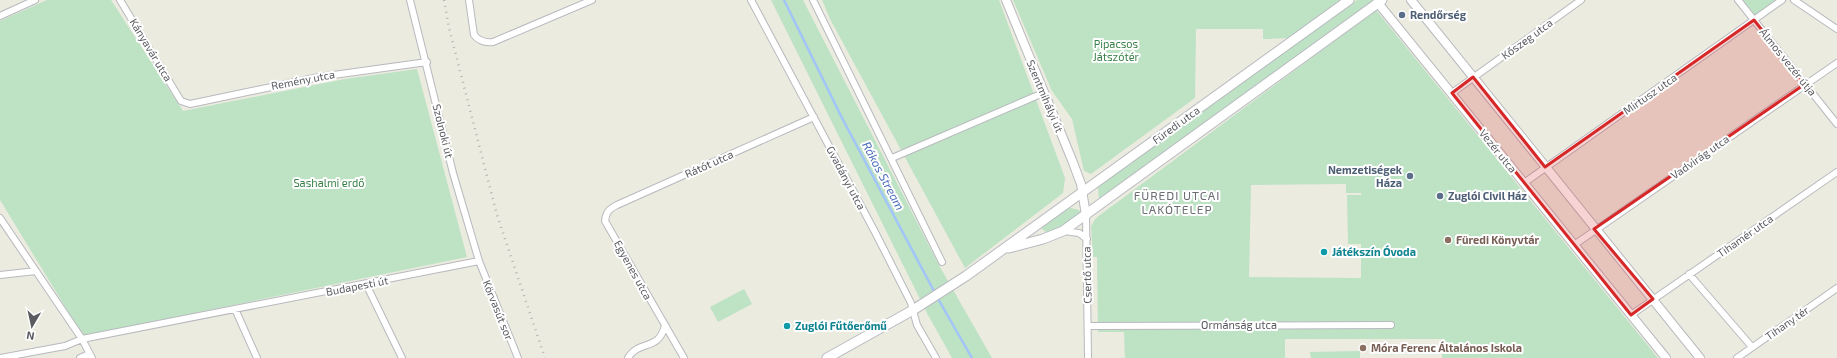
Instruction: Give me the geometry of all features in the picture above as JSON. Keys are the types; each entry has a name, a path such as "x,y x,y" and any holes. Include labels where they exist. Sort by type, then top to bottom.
{"main road":[{"name":"Füredi utca","path":"827,358 930,300 1002,250 1349,0"},
{"name":"Füredi utca","path":"1002,250 1043,239 1063,231 1379,1"}],"street":[{"path":"0,16 36,0"},
{"name":"Kányavár utca","path":"120,0 181,101"},
{"name":"Szolnoki út","path":"410,0 453,172 479,262"},
{"path":"469,0 474,35 483,42 493,42 592,0"},
{"name":"Gvadányi utca","path":"751,0 911,303 917,325 936,358"},
{"path":"813,0 942,262"},
{"name":"Szentmihályi út","path":"1006,0 1043,93 1062,135 1082,192"},
{"path":"1411,0 1595,230 1700,358"},
{"name":"Kőszeg utca","path":"1452,94 1473,77 1581,0"},
{"name":"Álmos vezér útja","path":"1738,0 1837,124"},
{"name":"Mirtusz utca","path":"1524,183 1782,0"},
{"path":"1794,0 1837,29"},
{"name":"Vezér utca","path":"1379,1 1452,94 1666,358"},
{"name":"Remény utca","path":"181,101 190,104 319,77 426,62"},
{"name":"Vadvirág utca","path":"1574,245 1837,63"},
{"path":"892,158 1043,93"},
{"name":"Rátót utca","path":"606,214 610,208 814,117"},
{"name":"Tihamér utca","path":"1631,315 1837,172"},
{"name":"Csertő utca","path":"1082,192 1086,214 1087,238 1088,358"},
{"name":"Egyenes utca","path":"606,214 605,221 684,358"},
{"path":"0,218 82,339 90,356 80,358"},
{"path":"1063,231 1079,233 1087,238"},
{"name":"Budapesti út","path":"0,358 65,346 82,339 479,262"},
{"name":"Körvasút sor","path":"479,262 518,358"},
{"path":"0,275 36,271"},
{"path":"1689,274 1752,347"},
{"path":"366,284 402,358"},
{"name":"Tihany tér","path":"1738,358 1837,288"},
{"path":"234,309 257,358"},
{"path":"628,358 634,350 656,341 662,336 665,325"},
{"name":"Ormánság utca","path":"1088,326 1390,325"}],"highlighted area":[{"path":"1754,20 1805,84 1594,229 1653,299 1631,315 1452,93 1473,77 1545,167"}],"green space":[{"name":"Sashalmi erdő","path":"47,0 111,0 183,111 345,79 417,69 467,257 83,336 0,200 0,21"},
{"path":"771,0 803,0 940,267 992,358 952,358 928,315"},
{"path":"822,0 999,0 1065,178 1063,193 965,268 830,19"},
{"name":"Pipacsos Játszótér","path":"1013,0 1344,0 1290,38 1263,39 1263,29 1196,29 1195,98 1091,174 1084,171 1072,119 1052,91"},
{"path":"1357,0 1376,0 1099,201 1098,187"},
{"path":"1738,0 1782,0 1754,20"},
{"path":"1376,10 1658,358 1442,358 1442,339 1285,339 1285,358 1125,358 1124,332 1098,332 1097,257 1093,257 1091,226 1096,218","holes":["1346,184 1346,193 1361,193 1361,195 1347,195 1348,244 1361,244 1361,278 1249,277 1251,185"]},
{"path":"1071,208 1079,210 1081,214 1056,230 1046,232 1042,229 1043,226 1066,209"},
{"path":"744,289 752,304 718,322 710,307"},
{"path":"1360,351 1360,358 1311,358 1310,352"}],"waterway":[{"name":"Rákos Stream","path":"784,0 842,118 935,293"},
{"name":"Rákos Stream","path":"937,297 972,358"}],"railway":[{"path":"444,0 449,28 497,215 545,358"}],"place":[{"name":"Rendőrség","path":"1402,15"},
{"name":"Nemzetiségek Háza","path":"1410,176"},
{"name":"Zuglói Civil Ház","path":"1440,196"},
{"name":"Füredi Könyvtár","path":"1448,240"},
{"name":"Játékszín Óvoda","path":"1324,252"},
{"name":"Zuglói Fűtőerőmű","path":"787,326"},
{"name":"Móra Ferenc Általános Iskola","path":"1363,348"}],"district":[{"name":"FÜREDI UTCAI LAKÓTELEP","path":"1177,203"}]}
